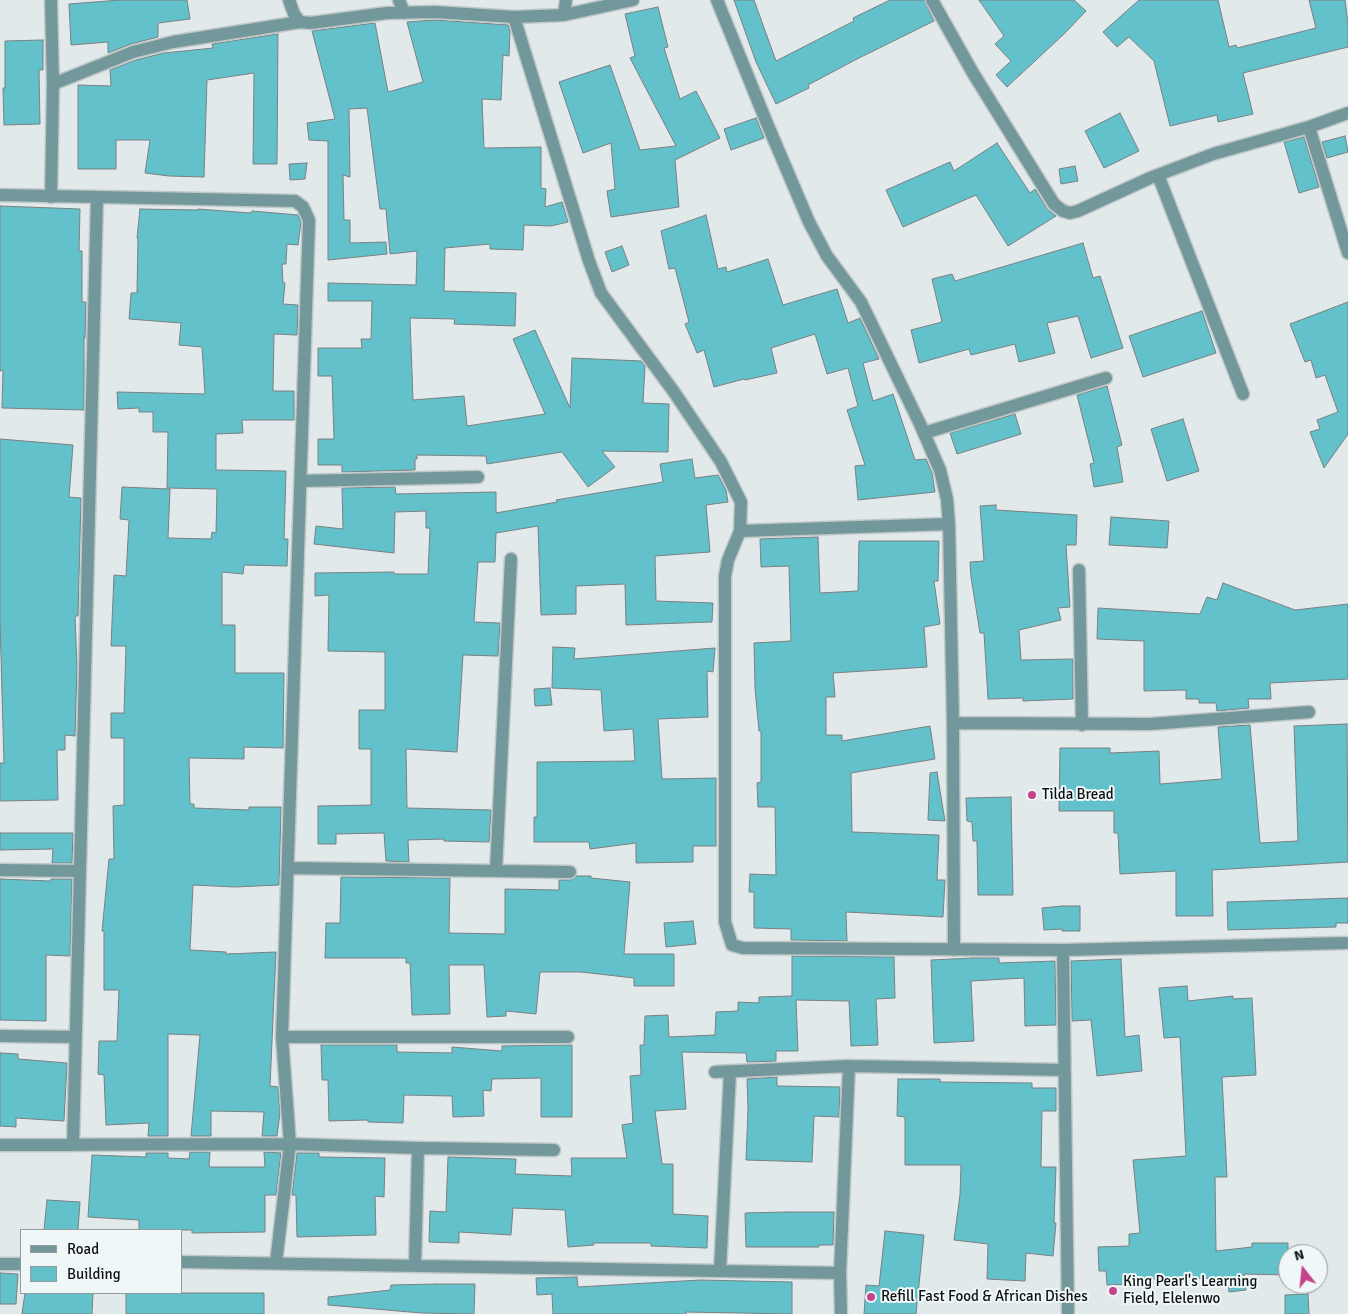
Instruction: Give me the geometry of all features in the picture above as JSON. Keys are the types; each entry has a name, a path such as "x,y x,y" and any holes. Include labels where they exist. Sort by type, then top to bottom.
{"street":[{"path":"51,0 53,84 51,197"},
{"path":"289,0 294,14 300,22"},
{"path":"399,0 404,13"},
{"path":"564,15 566,0"},
{"path":"53,84 133,52 173,42 300,22 311,23 387,13 435,12 514,17 564,15 632,0"},
{"path":"717,0 809,222 827,256 860,302 940,470 947,499 949,524 953,723 954,950"},
{"path":"932,0 973,73 1057,207 1063,211 1078,211 1213,154 1309,127 1348,113"},
{"path":"514,17 598,284 721,462 741,502 740,531 728,560 725,576 725,922 732,945 743,948 1063,950 1344,943"},
{"path":"1309,127 1348,253"},
{"path":"1158,176 1243,394"},
{"path":"0,195 296,201 304,207 309,220 282,1037 290,1144 276,1263"},
{"path":"73,1145 96,198"},
{"path":"924,433 1106,378"},
{"path":"301,481 478,477"},
{"path":"740,531 949,524"},
{"path":"496,871 510,559"},
{"path":"1079,570 1082,725"},
{"path":"953,723 1150,724 1309,712"},
{"path":"288,868 570,872"},
{"path":"0,870 80,871"},
{"path":"1063,950 1068,1314"},
{"path":"0,1036 76,1037"},
{"path":"282,1037 568,1037"},
{"path":"715,1072 849,1066 1064,1070"},
{"path":"840,1314 849,1066"},
{"path":"720,1271 730,1072"},
{"path":"0,1145 290,1144 554,1150"},
{"path":"415,1266 418,1148"},
{"path":"182,1262 840,1274"},
{"path":"0,1264 20,1264"}],"building":[{"path":"120,0 187,0 190,19 158,23 158,37 131,44 108,53 108,42 71,45 69,4"},
{"path":"734,0 754,0 776,61 854,21 853,18 890,0 924,0 934,21 857,59 808,85 809,88 776,104 756,62"},
{"path":"979,0 1074,0 1086,11 1007,87 996,75 1011,61 995,44 1004,36"},
{"path":"1139,0 1218,0 1229,47 1236,45 1237,48 1316,28 1309,0 1345,0 1348,23 1348,47 1243,73 1253,114 1218,122 1217,115 1170,126 1154,61 1129,37 1117,47 1103,32"},
{"path":"658,7 668,47 664,48 680,99 696,91 720,138 675,160 679,207 611,217 607,191 615,189 611,143 583,153 559,82 610,65 640,150 676,146 630,58 635,56 625,14"},
{"path":"435,20 508,25 510,32 509,56 503,55 501,100 482,99 484,148 541,147 541,188 546,189 545,207 562,202 568,222 551,226 524,225 523,250 490,249 490,244 445,248 444,291 516,293 515,326 454,324 455,319 410,318 413,400 464,396 467,426 545,414 513,339 535,330 570,408 572,358 641,361 645,366 643,403 669,404 668,452 602,451 615,467 588,487 562,452 487,464 486,456 417,455 415,470 342,472 342,465 318,465 318,439 334,439 332,376 318,376 318,348 362,348 361,339 371,339 372,301 328,301 328,283 416,285 417,251 390,254 386,209 380,209 367,108 349,109 350,177 343,175 344,220 350,220 350,243 386,242 387,254 328,260 328,141 309,140 307,123 335,119 312,31 375,23 388,92 423,82 407,22"},
{"path":"278,34 277,164 253,164 254,73 207,80 204,177 145,173 150,140 116,140 116,169 78,169 78,85 111,86 110,70 136,60 164,53 213,48 212,44"},
{"path":"43,40 43,70 39,70 40,124 4,125 5,41"},
{"path":"1120,113 1139,151 1104,168 1085,131"},
{"path":"756,118 764,138 731,150 724,129"},
{"path":"1345,136 1348,152 1327,158 1322,142"},
{"path":"1304,137 1319,187 1299,193 1284,142"},
{"path":"997,143 1030,193 1035,189 1047,209 1056,216 1008,246 976,195 903,227 886,190 950,162 954,171"},
{"path":"307,163 305,179 290,180 289,164"},
{"path":"1075,166 1078,181 1061,184 1059,169"},
{"path":"0,206 80,209 79,251 82,251 82,302 86,302 84,410 2,408 3,370 0,371"},
{"path":"140,209 198,209 251,213 252,211 298,215 301,222 298,245 287,244 286,264 282,264 283,283 285,283 283,304 298,305 297,335 274,334 273,391 294,391 294,420 242,420 243,433 216,434 216,470 286,471 284,539 288,539 287,566 244,565 243,574 222,572 222,625 235,625 235,673 284,673 283,748 244,747 244,759 189,758 190,804 194,804 194,808 249,810 249,807 281,807 279,885 235,887 193,885 190,950 226,952 226,954 276,952 270,1086 278,1087 280,1113 277,1136 262,1136 264,1112 211,1111 211,1136 191,1136 200,1035 168,1034 168,1136 148,1136 149,1123 106,1125 104,1075 98,1074 99,1041 117,1041 119,990 104,990 104,931 102,931 109,859 114,859 113,806 124,805 124,738 111,738 111,713 124,713 126,646 111,646 114,575 126,576 129,520 120,519 122,487 170,489 168,538 211,539 212,532 216,533 217,489 167,488 168,432 153,432 153,412 139,412 139,408 118,409 117,392 205,394 202,347 179,345 181,323 129,319 131,293 137,293 137,238"},
{"path":"706,215 718,269 726,267 727,272 768,259 783,305 837,289 848,323 860,318 879,359 863,363 873,401 893,394 915,460 926,459 932,473 935,492 858,500 855,466 865,465 847,410 858,406 848,368 827,374 815,334 771,348 777,373 714,387 704,350 697,353 685,324 689,322 675,268 669,269 661,231"},
{"path":"1083,243 1093,278 1100,276 1123,348 1091,358 1078,316 1047,323 1055,353 1019,362 1015,344 971,355 969,349 919,363 911,330 942,322 932,279 952,274 955,281"},
{"path":"622,246 629,265 612,272 605,252"},
{"path":"1348,302 1348,434 1324,468 1310,432 1320,429 1317,420 1338,412 1325,375 1316,378 1311,360 1305,362 1290,324"},
{"path":"1202,311 1216,353 1143,377 1129,336"},
{"path":"1107,386 1122,445 1117,447 1123,482 1094,487 1090,464 1094,463 1077,395"},
{"path":"1015,414 1021,434 957,454 950,433"},
{"path":"1183,419 1199,471 1167,481 1151,429"},
{"path":"0,439 73,445 69,497 81,498 78,616 75,616 77,666 75,736 65,735 65,750 57,750 58,800 0,801 0,763 4,763 0,621"},
{"path":"692,459 695,478 718,475 726,490 728,502 706,505 710,552 655,556 656,601 713,603 712,622 626,625 625,584 576,586 576,614 541,615 538,526 496,533 495,562 478,562 474,622 500,623 498,656 463,655 457,752 406,749 407,808 491,810 489,842 444,841 444,839 408,840 409,862 386,861 384,833 336,834 336,844 318,844 318,806 371,805 371,749 359,749 359,710 385,710 385,652 328,651 329,595 315,596 315,573 394,572 394,574 428,574 430,528 426,528 426,511 395,512 394,553 314,544 316,526 343,529 342,488 395,487 396,494 496,492 496,513 557,502 556,500 663,482 660,464"},
{"path":"996,505 996,510 1077,515 1076,545 1066,545 1070,607 1058,608 1061,620 1019,630 1021,660 1073,659 1073,699 1023,701 1023,698 988,699 984,633 980,633 970,562 984,561 980,506"},
{"path":"1111,517 1169,521 1167,548 1109,545"},
{"path":"818,537 820,593 858,591 859,541 939,541 938,581 934,581 940,624 924,627 927,667 833,673 835,697 826,697 826,735 842,735 842,741 930,726 935,759 851,773 852,832 939,835 937,880 945,880 943,917 846,912 847,941 791,940 791,929 754,928 754,892 749,892 750,874 776,875 775,807 758,807 757,783 761,782 761,731 759,731 755,688 754,643 791,641 789,566 761,567 760,539"},
{"path":"1223,583 1295,610 1348,604 1348,679 1270,683 1271,699 1248,699 1249,708 1217,711 1216,703 1199,703 1199,699 1186,699 1186,690 1144,691 1144,641 1097,639 1098,608 1200,614 1207,597 1217,600"},
{"path":"553,647 575,648 574,659 715,648 713,672 707,671 708,717 658,719 662,779 716,778 716,846 693,846 693,862 636,863 636,843 590,849 589,842 534,842 534,817 537,817 537,762 635,761 633,729 604,731 601,690 552,688"},
{"path":"550,688 552,705 535,706 534,689"},
{"path":"1347,724 1348,862 1212,870 1213,916 1176,916 1176,871 1120,874 1118,833 1114,833 1114,811 1059,811 1060,748 1110,748 1110,753 1159,751 1160,784 1222,779 1218,727 1250,725 1260,843 1298,841 1294,726"},
{"path":"937,772 945,821 928,820 930,773"},
{"path":"1011,797 1013,895 978,895 977,841 973,841 972,822 967,821 966,798"},
{"path":"0,833 73,833 72,863 52,863 53,849 0,850"},
{"path":"577,876 591,876 591,878 630,882 624,954 674,954 674,986 634,986 634,978 581,972 540,972 536,1014 506,1011 506,1016 487,1017 484,965 449,965 450,1014 412,1015 410,963 406,963 406,958 325,958 326,923 340,923 341,877 450,878 449,933 505,934 505,889 559,890 559,880 570,880"},
{"path":"0,879 50,881 51,879 72,879 70,956 46,955 46,1021 0,1020"},
{"path":"1348,898 1348,923 1336,923 1336,927 1228,930 1227,902"},
{"path":"1080,906 1080,931 1044,930 1042,908"},
{"path":"693,921 696,944 666,947 664,923"},
{"path":"792,956 894,957 895,998 876,999 878,1045 851,1046 849,1001 796,1000 798,1051 776,1051 776,1061 747,1062 746,1053 682,1052 686,1109 655,1111 662,1164 673,1164 673,1214 708,1216 707,1248 651,1246 651,1243 593,1243 594,1245 568,1247 565,1210 513,1208 511,1235 459,1232 459,1243 429,1242 430,1211 446,1212 448,1157 516,1159 515,1174 572,1176 571,1158 627,1158 622,1125 633,1123 630,1076 641,1075 640,1045 644,1045 645,1016 668,1015 669,1037 715,1035 716,1012 738,1011 738,1002 759,1003 759,997 792,996"},
{"path":"999,958 999,963 1055,961 1056,1025 1025,1026 1024,978 971,981 974,1041 934,1043 931,960"},
{"path":"1121,959 1125,1037 1139,1035 1142,1071 1097,1076 1091,1020 1072,1021 1071,961"},
{"path":"1187,986 1188,1001 1233,996 1233,999 1252,998 1256,1075 1222,1077 1227,1177 1215,1177 1216,1251 1252,1247 1252,1243 1288,1244 1278,1244 1278,1275 1244,1274 1246,1290 1229,1292 1228,1278 1152,1279 1153,1283 1107,1285 1106,1271 1099,1271 1098,1247 1129,1246 1129,1234 1140,1233 1133,1160 1186,1156 1180,1037 1164,1038 1159,988"},
{"path":"321,1045 397,1045 397,1052 452,1053 452,1047 502,1051 502,1046 572,1045 572,1117 541,1117 541,1078 492,1079 491,1091 483,1090 484,1116 453,1117 452,1096 404,1095 403,1123 368,1122 368,1120 329,1121 328,1080 322,1080"},
{"path":"0,1053 18,1054 18,1059 67,1063 64,1121 16,1118 16,1127 0,1126"},
{"path":"777,1077 777,1086 840,1087 839,1117 814,1116 812,1162 746,1160 747,1079"},
{"path":"898,1079 940,1079 940,1082 1032,1083 1032,1088 1056,1088 1056,1111 1042,1111 1041,1167 1056,1167 1054,1223 1056,1223 1053,1256 1026,1253 1025,1281 987,1279 988,1244 954,1240 960,1195 961,1165 905,1165 905,1117 897,1116"},
{"path":"190,1152 210,1152 209,1167 265,1167 264,1152 281,1153 276,1195 265,1195 265,1232 192,1233 192,1230 182,1229 139,1229 139,1220 88,1217 92,1155 146,1157 146,1153 168,1153 168,1158 189,1159"},
{"path":"297,1153 319,1153 319,1157 385,1158 384,1197 375,1196 376,1235 297,1237 296,1195 292,1195"},
{"path":"47,1200 80,1202 78,1229 44,1229"},
{"path":"834,1212 833,1245 819,1245 819,1247 746,1247 745,1213"},
{"path":"885,1231 924,1235 916,1314 864,1314 866,1285 879,1286"},
{"path":"0,1273 18,1274 16,1304 0,1304"},
{"path":"577,1277 578,1287 700,1280 792,1282 792,1314 686,1312 686,1314 553,1314 552,1294 537,1295 536,1278"},
{"path":"475,1284 474,1314 422,1313 328,1305 328,1297 390,1290 391,1285"},
{"path":"264,1293 264,1314 126,1314 126,1294"},
{"path":"25,1294 93,1294 92,1314 22,1314"},
{"path":"1308,1294 1309,1314 1285,1314 1285,1295"}],"place":[{"name":"Tilda Bread","path":"1032,795"},
{"name":"King Pearl's Learning Field, Elelenwo","path":"1113,1291"},
{"name":"Refill Fast Food & African Dishes","path":"871,1297"}]}
